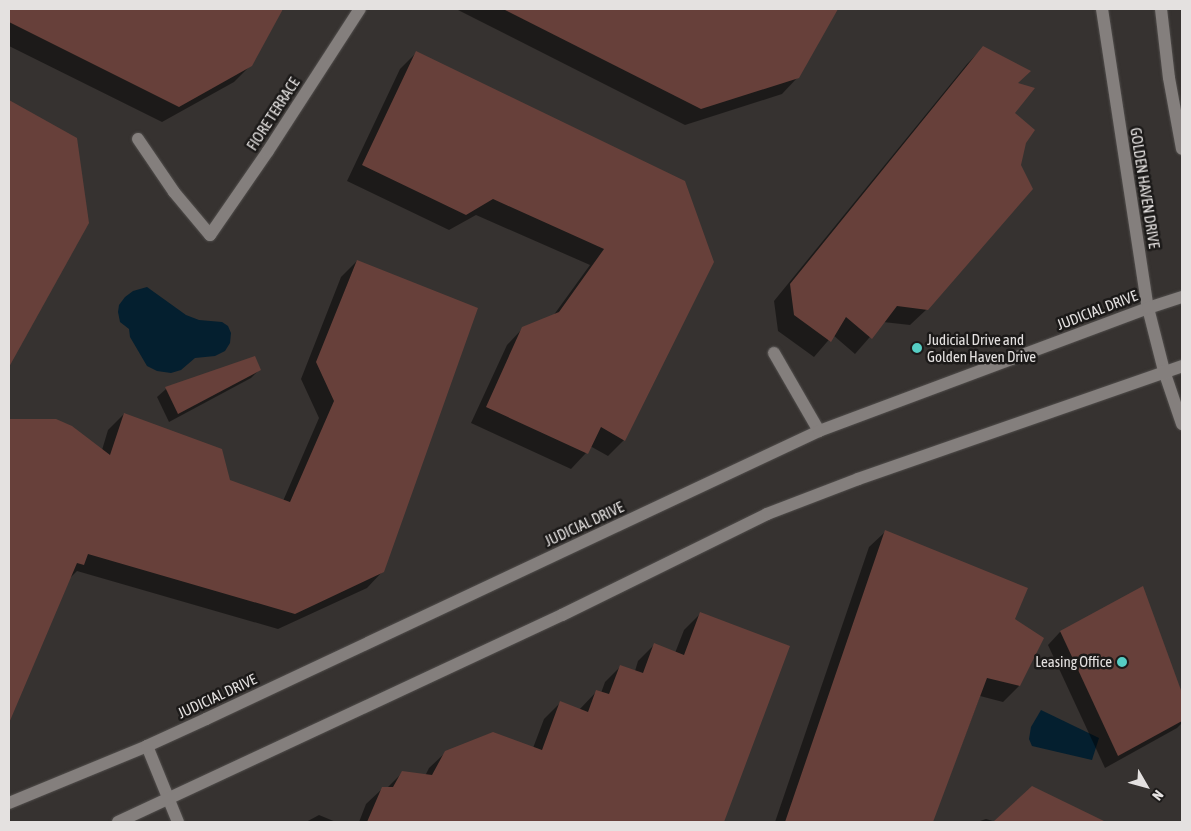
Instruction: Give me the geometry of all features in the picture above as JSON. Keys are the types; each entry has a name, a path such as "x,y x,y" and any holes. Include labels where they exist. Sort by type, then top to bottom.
{"street":[{"name":"FIORE TERRACE","path":"138,139 174,192 210,235 268,151 360,9"},
{"name":"GOLDEN HAVEN DRIVE","path":"1102,9 1148,308 1164,371 1182,424"},
{"path":"1161,9 1169,78 1182,149"},
{"name":"JUDICIAL DRIVE","path":"9,802 147,746 819,431 1182,297"},
{"path":"774,353 819,431"},
{"path":"118,822 562,615 767,514 858,479 1182,366"},
{"path":"147,746 178,822"}],"water":[{"path":"147,287 186,315 199,320 222,322 228,326 231,333 230,343 225,351 215,356 195,358 181,370 171,373 157,371 147,366 130,337 129,329 120,322 118,312 119,305 125,297 133,291"},
{"path":"1041,710 1099,738 1092,760 1032,746 1029,739 1031,727"}],"building":[{"path":"9,9 283,9 252,66 179,107 9,22"},
{"path":"503,9 838,9 799,78 701,109"},
{"path":"983,46 1031,71 1018,83 1035,88 1015,113 1035,130 1026,143 1021,165 1033,189 928,310 897,306 872,339 846,317 831,342 794,315 790,284"},
{"path":"416,51 685,181 714,262 625,441 601,427 588,454 486,407 522,327 559,312 604,249 493,199 466,215 362,165"},
{"path":"9,100 77,138 89,223 9,367"},
{"path":"357,260 478,308 384,572 295,614 88,554 84,565 77,563 9,723 9,419 56,419 72,426 110,455 124,413 222,449 230,480 290,502 334,401 316,362"},
{"path":"255,356 261,370 178,414 165,387"},
{"path":"885,530 1028,588 1015,619 1044,638 1020,686 987,678 933,822 785,822"},
{"name":"Leasing Office","path":"1143,586 1182,693 1182,721 1118,756 1060,631"},
{"path":"700,612 790,646 724,822 367,822 382,787 393,787 402,771 432,775 445,751 493,732 542,750 560,701 588,712 596,690 609,694 620,665 643,673 654,643 684,655"},
{"path":"1032,786 1106,822 993,822"}],"place":[{"name":"Judicial Drive and Golden Haven Drive","path":"917,348"},
{"name":"Leasing Office","path":"1122,662"}]}
